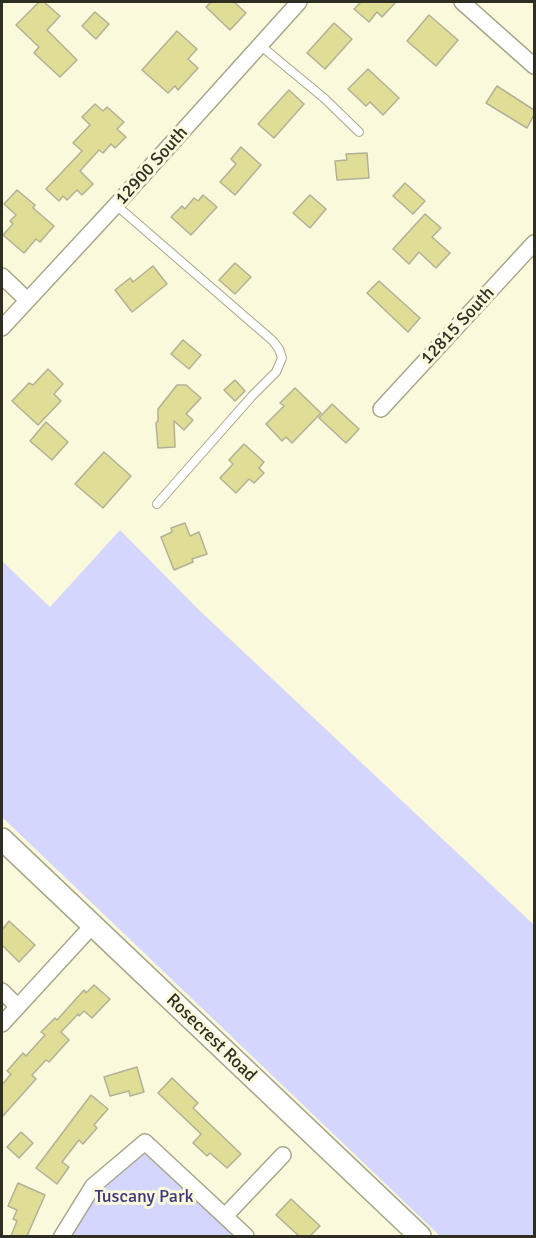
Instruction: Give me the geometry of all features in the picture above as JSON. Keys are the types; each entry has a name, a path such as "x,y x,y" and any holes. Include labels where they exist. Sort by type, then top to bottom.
{"main road":[{"name":"Rosecrest Road","path":"2,839 420,1236"}],"street":[{"path":"462,2 534,66"},
{"name":"12900 South","path":"2,328 261,46 295,3"},
{"name":"12815 South","path":"381,409 534,243"},
{"path":"2,276 27,300"},
{"path":"2,1024 93,926"},
{"path":"2,991 18,1006"},
{"path":"62,1236 93,1186 145,1142 246,1236"},
{"path":"225,1216 283,1155"}],"lane":[{"path":"261,46 324,98 359,132"},
{"path":"116,205 273,341 282,358 276,372 157,504"}],"green space":[{"path":"120,530 199,610 534,925 534,1236 440,1236 2,817 2,561 50,607"},
{"name":"Tuscany Park","path":"145,1142 246,1236 62,1236 93,1186"}],"building":[{"path":"39,2 44,2 60,16 47,30 77,60 60,77 34,53 39,47 16,25"},
{"path":"211,2 234,2 246,13 230,30 206,7"},
{"path":"361,2 396,2 382,17 377,12 369,22 354,9"},
{"path":"95,12 109,24 96,39 82,26"},
{"path":"429,15 458,40 436,66 407,41"},
{"path":"334,23 352,39 325,69 307,53"},
{"path":"177,31 197,49 188,59 198,68 178,90 175,86 168,93 142,70"},
{"path":"368,69 399,98 383,115 370,102 366,106 348,89"},
{"path":"497,86 534,110 534,115 527,128 486,103"},
{"path":"289,90 304,104 274,138 258,124"},
{"path":"95,104 103,111 107,107 124,122 117,129 126,137 115,148 111,144 103,153 99,150 80,171 93,184 82,195 77,190 67,200 63,196 59,201 46,189 82,151 73,143 90,125 82,117"},
{"path":"241,147 261,165 235,195 220,182 236,164 231,159"},
{"path":"367,153 369,178 337,180 335,161 347,160 346,154"},
{"path":"405,183 425,201 413,214 393,196"},
{"path":"17,190 35,205 33,208 54,226 40,242 36,239 24,253 3,235 13,224 10,221 16,215 4,204"},
{"path":"203,195 217,207 191,235 171,217 182,206 185,209 194,198 198,201"},
{"path":"310,195 326,209 310,228 293,213"},
{"path":"425,214 441,228 432,237 450,253 436,268 419,252 409,264 393,249"},
{"path":"235,263 251,277 235,294 219,280"},
{"path":"153,266 167,284 132,312 115,290 130,278 133,282"},
{"path":"379,281 420,318 408,332 367,293"},
{"path":"183,340 201,355 189,369 171,354"},
{"path":"48,369 63,384 54,394 61,401 38,425 12,401 29,383 33,385"},
{"path":"235,380 245,391 235,401 224,390"},
{"path":"177,385 186,385 201,398 186,414 193,420 184,430 174,421 175,447 158,448 156,423 158,409"},
{"path":"295,388 321,413 292,443 286,437 282,441 266,424 284,406 280,403"},
{"path":"332,404 359,429 346,443 319,418"},
{"path":"46,422 68,442 52,460 30,441"},
{"path":"244,444 264,462 259,468 264,473 254,483 249,479 236,493 220,478 233,464 229,460"},
{"path":"104,452 131,476 103,508 75,484"},
{"path":"185,523 190,536 199,532 207,554 192,559 193,562 174,570 161,537 172,532 171,528"},
{"path":"9,921 35,945 19,962 2,945 2,930"},
{"path":"94,985 110,999 92,1018 84,1011 79,1016 78,1014 61,1032 69,1040 49,1062 46,1060 32,1075 36,1079 2,1117 2,1085 11,1074 7,1071 23,1053 26,1056 45,1035 41,1032 55,1018 57,1020 84,990 86,993"},
{"path":"137,1067 144,1092 130,1096 129,1091 110,1096 104,1077"},
{"path":"172,1078 198,1103 193,1108 241,1154 227,1168 210,1153 207,1156 193,1143 201,1134 158,1093"},
{"path":"91,1095 108,1109 94,1125 97,1128 83,1144 79,1140 62,1162 69,1167 57,1184 36,1168"},
{"path":"21,1132 33,1143 19,1158 7,1147"},
{"path":"18,1183 45,1195 27,1236 11,1236 17,1221 13,1219 17,1210 8,1206"},
{"path":"291,1199 320,1226 310,1236 299,1236 276,1215"}]}
